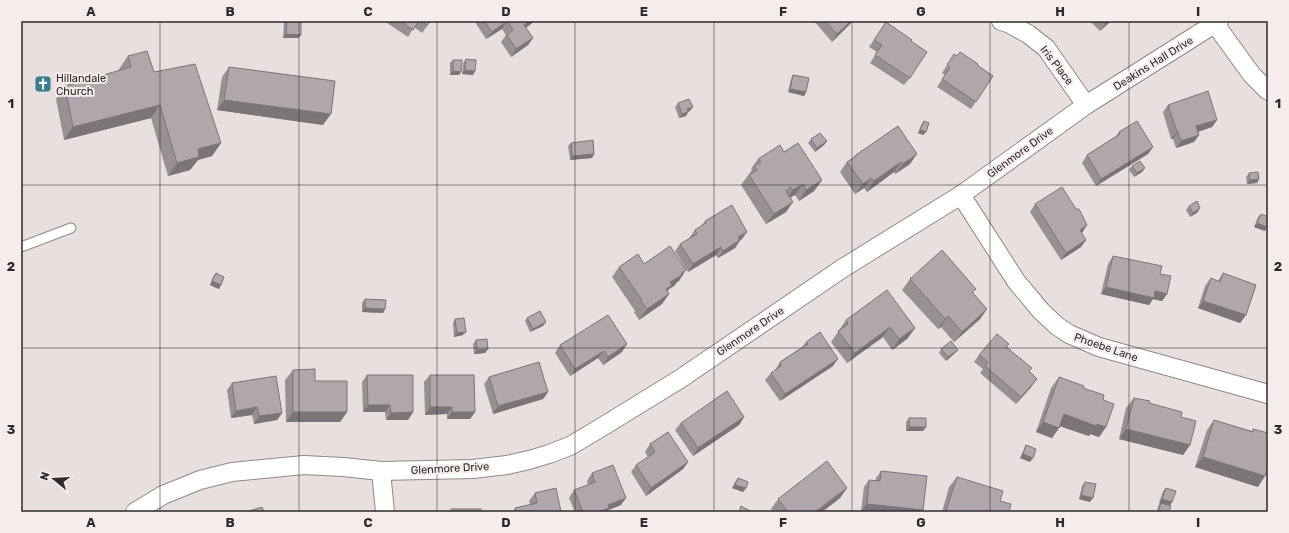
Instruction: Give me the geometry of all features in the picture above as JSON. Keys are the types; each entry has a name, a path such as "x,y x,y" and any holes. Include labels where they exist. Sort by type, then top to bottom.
{"street":[{"name":"Iris Place","path":"1001,21 1008,23 1028,34 1046,48 1086,105"},
{"name":"Deakins Hall Drive","path":"1086,105 1217,23"},
{"path":"1217,23 1252,75 1268,91"},
{"name":"Glenmore Drive","path":"135,512 163,495 200,480 232,472 304,465 380,471 473,469 508,465 549,454 570,446 680,379 843,268 961,194 1086,105"},
{"name":"Phoebe Lane","path":"961,194 1016,281 1041,311 1057,326 1069,334 1099,347 1268,394"},
{"path":"380,471 385,512"}],"lane":[{"path":"21,247 71,228"}],"building":[{"path":"287,21 301,21 301,35 286,34"},
{"path":"400,21 419,21 413,30"},
{"path":"421,21 431,21 427,25"},
{"path":"484,21 507,21 492,32"},
{"path":"507,21 530,21 524,25 533,38 516,49 507,35 513,30"},
{"path":"825,21 851,21 837,34"},
{"path":"886,22 927,52 910,78 875,55 882,45 874,40"},
{"path":"147,51 154,72 195,64 221,143 198,149 199,157 177,163 160,105 73,127 65,86 131,67 128,56"},
{"path":"960,52 993,76 976,102 942,79 950,68 947,65 954,54 957,56"},
{"path":"466,59 476,60 475,71 465,70"},
{"path":"453,60 462,60 461,72 453,71"},
{"path":"229,67 335,81 331,114 224,100"},
{"path":"793,75 809,78 806,92 790,89"},
{"path":"1208,91 1217,120 1196,126 1199,135 1181,141 1168,105"},
{"path":"689,99 693,107 687,109 688,112 682,114 678,103"},
{"path":"924,121 929,123 926,132 920,130"},
{"path":"1137,121 1153,147 1101,179 1087,155"},
{"path":"898,126 917,154 903,164 901,162 874,181 871,178 863,184 847,162"},
{"path":"820,133 827,141 817,148 811,139"},
{"path":"593,140 594,154 572,156 571,143"},
{"path":"798,143 822,180 806,190 803,184 793,190 791,187 786,191 793,202 774,214 749,175 757,170 754,166 761,162 758,159 780,145 784,152"},
{"path":"1140,161 1145,168 1137,173 1132,166"},
{"path":"1258,172 1259,179 1250,180 1249,173"},
{"path":"1062,187 1076,209 1079,209 1087,225 1080,230 1086,240 1066,253 1035,204"},
{"path":"1197,201 1200,208 1193,213 1189,206"},
{"path":"732,205 747,232 738,237 740,240 723,251 721,247 693,264 680,244 697,234 695,230 706,223 705,221"},
{"path":"1261,214 1268,217 1267,227 1257,223"},
{"path":"670,246 686,270 681,274 682,275 670,282 672,285 666,289 669,294 647,309 619,267 638,254 644,264"},
{"path":"942,250 976,289 972,292 987,309 962,332 948,316 945,319 910,279"},
{"path":"1113,256 1162,266 1160,274 1171,276 1167,294 1155,291 1154,298 1106,287"},
{"path":"216,273 224,277 221,285 212,281"},
{"path":"1223,273 1256,285 1246,315 1203,301 1211,278 1220,282"},
{"path":"887,290 915,328 899,339 890,327 855,353 838,331 848,324 846,320"},
{"path":"365,299 386,300 385,309 365,308"},
{"path":"540,311 546,322 533,329 527,318"},
{"path":"608,315 627,344 608,357 604,351 575,369 560,345"},
{"path":"464,318 466,332 457,333 455,319"},
{"path":"820,332 838,359 785,394 771,373 781,366 780,362 808,344 806,342"},
{"path":"997,334 1009,344 1006,347 1032,368 1029,371 1037,379 1021,397 985,366 988,362 979,355"},
{"path":"487,339 488,349 477,350 476,340"},
{"path":"951,341 958,350 948,357 941,349"},
{"path":"539,362 548,392 498,406 489,377"},
{"path":"315,369 315,381 347,381 347,412 293,412 293,370"},
{"path":"367,375 413,375 413,412 391,413 390,405 368,405"},
{"path":"430,375 474,375 475,412 452,412 452,407 430,407"},
{"path":"276,376 282,413 259,416 257,407 236,411 232,383"},
{"path":"1059,377 1084,386 1083,388 1104,395 1103,400 1114,404 1106,427 1097,424 1096,426 1064,414 1059,428 1043,422"},
{"path":"727,391 744,417 698,448 681,423"},
{"path":"1134,398 1150,401 1149,403 1182,412 1181,417 1196,421 1190,445 1126,429"},
{"path":"909,418 926,418 926,427 909,427"},
{"path":"1214,420 1253,432 1253,429 1268,433 1268,466 1265,476 1203,457"},
{"path":"668,432 688,462 651,488 636,465 655,452 650,444"},
{"path":"1026,445 1036,449 1033,458 1023,454"},
{"path":"827,461 847,488 815,512 788,512 778,499"},
{"path":"613,465 626,498 608,505 609,508 597,512 583,512 574,490 595,482 592,473"},
{"path":"881,471 927,476 923,510 867,504 869,480 880,481"},
{"path":"957,477 1003,491 1000,501 1011,504 1009,512 946,511"},
{"path":"738,478 748,482 746,488 735,485"},
{"path":"1085,482 1096,484 1093,498 1081,495"},
{"path":"556,488 561,512 516,512 515,508 537,503 535,493"},
{"path":"1166,488 1176,491 1172,502 1162,499"},
{"path":"1161,503 1171,506 1169,512 1158,512"},
{"path":"741,506 750,511 739,512"},
{"path":"262,507 264,512 246,512"},
{"path":"451,509 481,509 481,512 451,512"}],"place":[{"name":"Hillandale Church","path":"43,84"}]}
